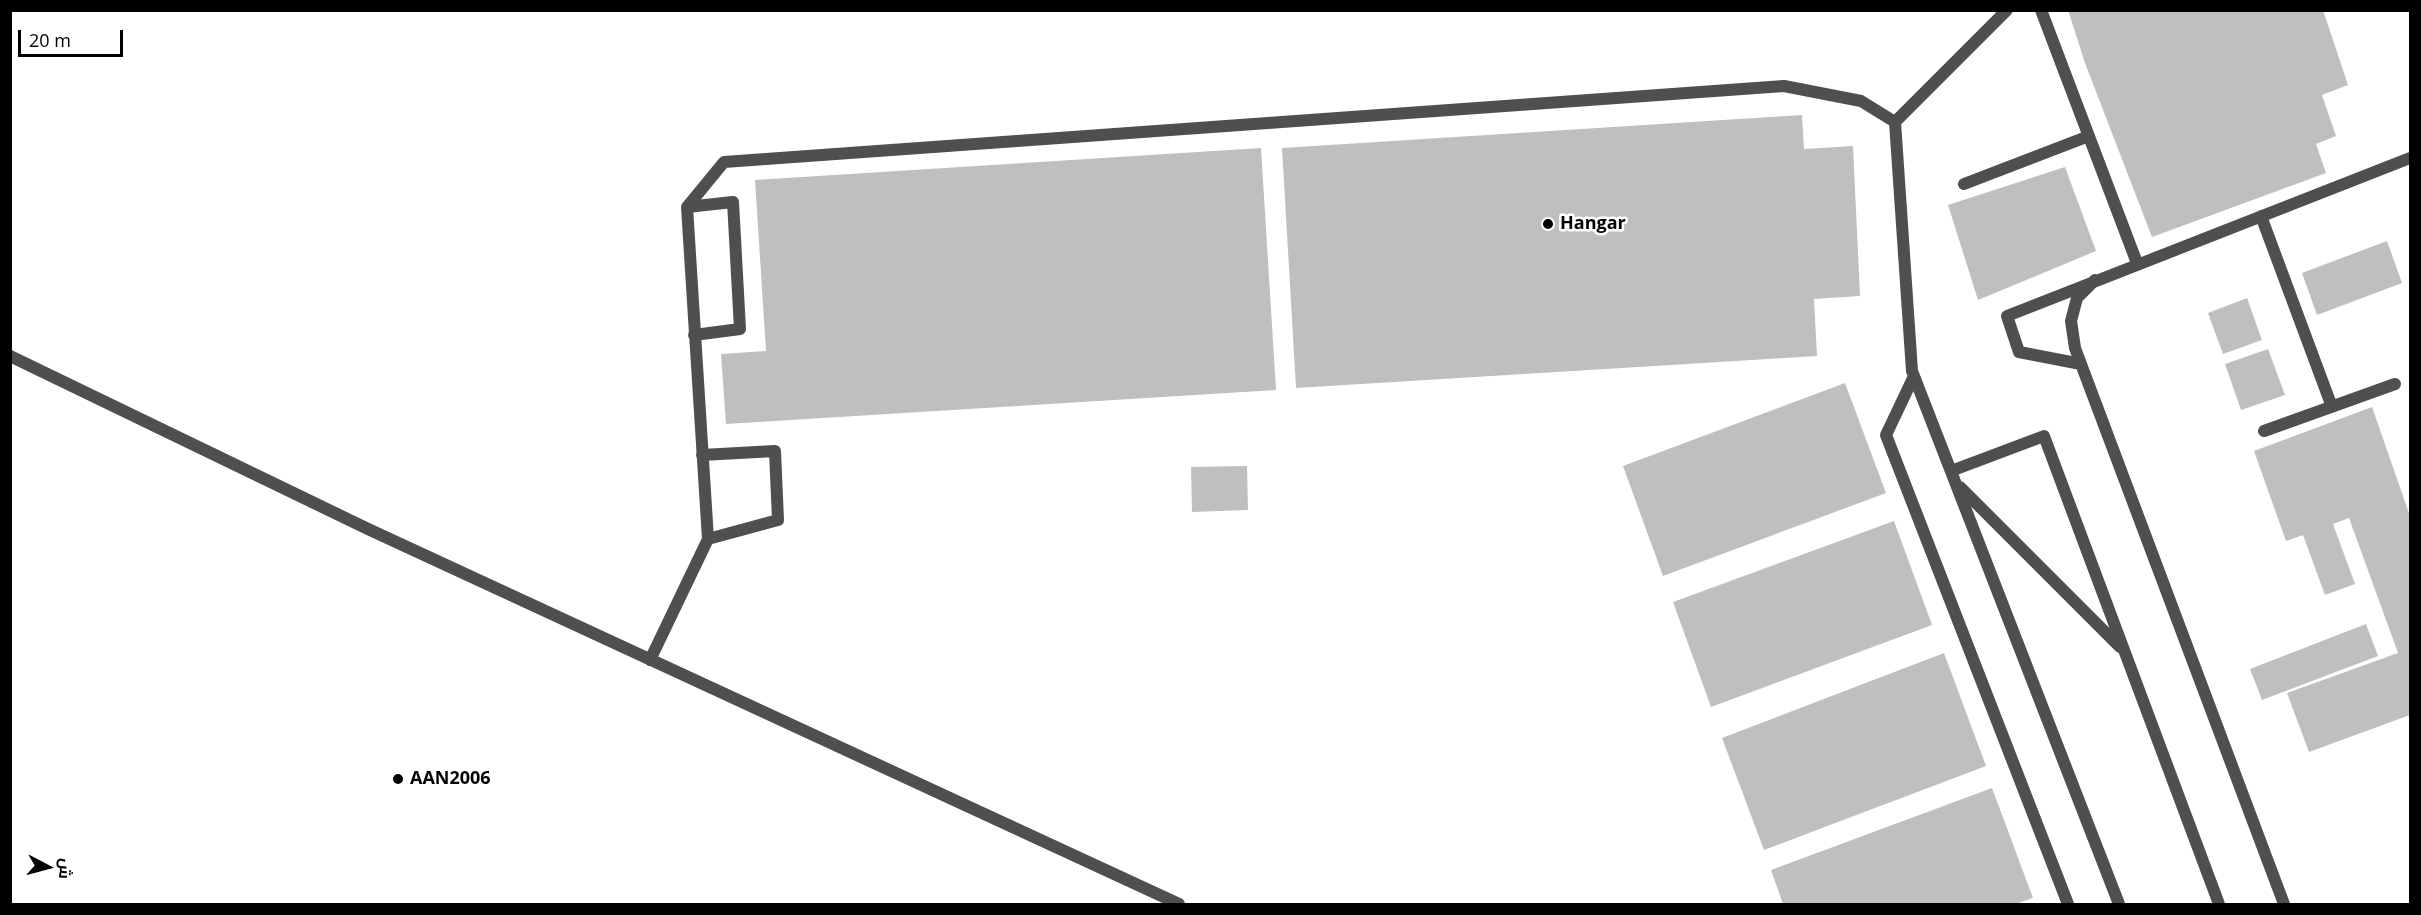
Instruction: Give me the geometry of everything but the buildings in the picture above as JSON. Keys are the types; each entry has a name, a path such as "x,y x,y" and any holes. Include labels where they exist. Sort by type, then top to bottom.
{"lane":[{"path":"2007,10 1895,122 1914,376 2119,904"},
{"path":"2041,10 2137,264"},
{"path":"650,660 708,539 687,207 724,162 1772,86 1784,86 1862,101 1895,122"},
{"path":"1964,184 2089,136"},
{"path":"2081,364 2019,352 2007,316 2410,158"},
{"path":"687,207 732,202 740,329 694,335"},
{"path":"2260,216 2332,406"},
{"path":"2095,280 2077,298 2071,321 2075,348 2284,904"},
{"path":"10,356 368,529 1179,904"},
{"path":"1914,376 1886,435 2068,904"},
{"path":"2264,431 2395,384"},
{"path":"1951,471 2044,436 2219,904"},
{"path":"702,455 775,451 778,520 708,539"},
{"path":"1956,483 2123,650"}],"place":[{"name":"Hangar","path":"1548,224"},
{"name":"AAN2006","path":"398,779"}]}
